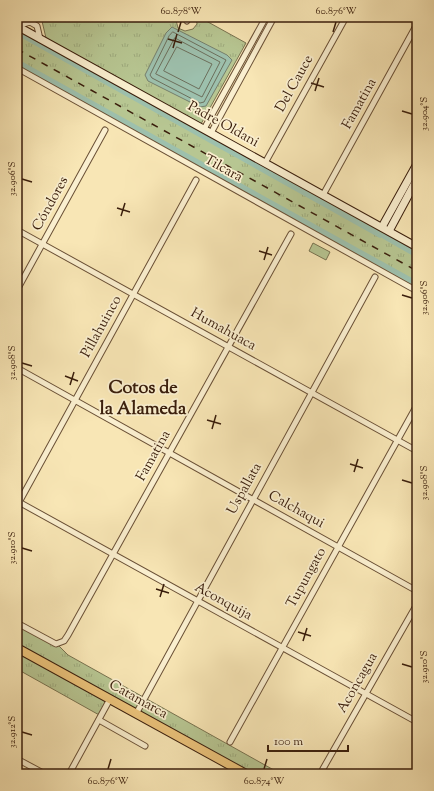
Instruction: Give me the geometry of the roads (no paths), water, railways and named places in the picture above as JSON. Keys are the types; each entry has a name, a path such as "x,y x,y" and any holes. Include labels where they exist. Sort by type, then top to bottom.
{"main road":[{"name":"Padre Oldani","path":"17,26 417,247"},
{"path":"385,229 417,164"},
{"path":"385,229 417,179"},
{"name":"Catamarca","path":"17,648 246,774"}],"street":[{"path":"204,129 266,17"},
{"path":"211,133 274,17"},
{"name":"Del Cauce","path":"265,163 346,17"},
{"path":"17,26 30,22 36,18 40,39"},
{"path":"30,22 37,26"},
{"name":"Famatina","path":"323,195 417,24"},
{"name":"Tilcara","path":"17,68 417,290"},
{"name":"Cóndores","path":"17,290 105,130"},
{"name":"Pillahuinco","path":"18,503 134,295 196,180"},
{"name":"Humahuaca","path":"17,230 417,451"},
{"name":"Famatina","path":"17,623 58,645 68,636 291,234"},
{"name":"Uspallata","path":"136,714 375,277"},
{"name":"Calchaqui","path":"17,368 417,591"},
{"name":"Tupungato","path":"230,742 417,405"},
{"name":"Aconquija","path":"18,503 417,722"},
{"name":"Aconcagua","path":"320,774 417,604"},
{"path":"69,774 110,700"},
{"path":"99,720 145,746"},
{"path":"17,759 45,774"}],"water":[{"path":"172,27 227,55 232,60 206,106 200,107 148,81 145,75 166,33"}],"waterway":[{"path":"17,32 380,235"},
{"path":"17,62 417,284"},
{"path":"384,236 417,255"}],"railway":[{"path":"17,49 417,271"}],"district":[{"name":"Cotos de la Alameda","path":"143,399"}]}
